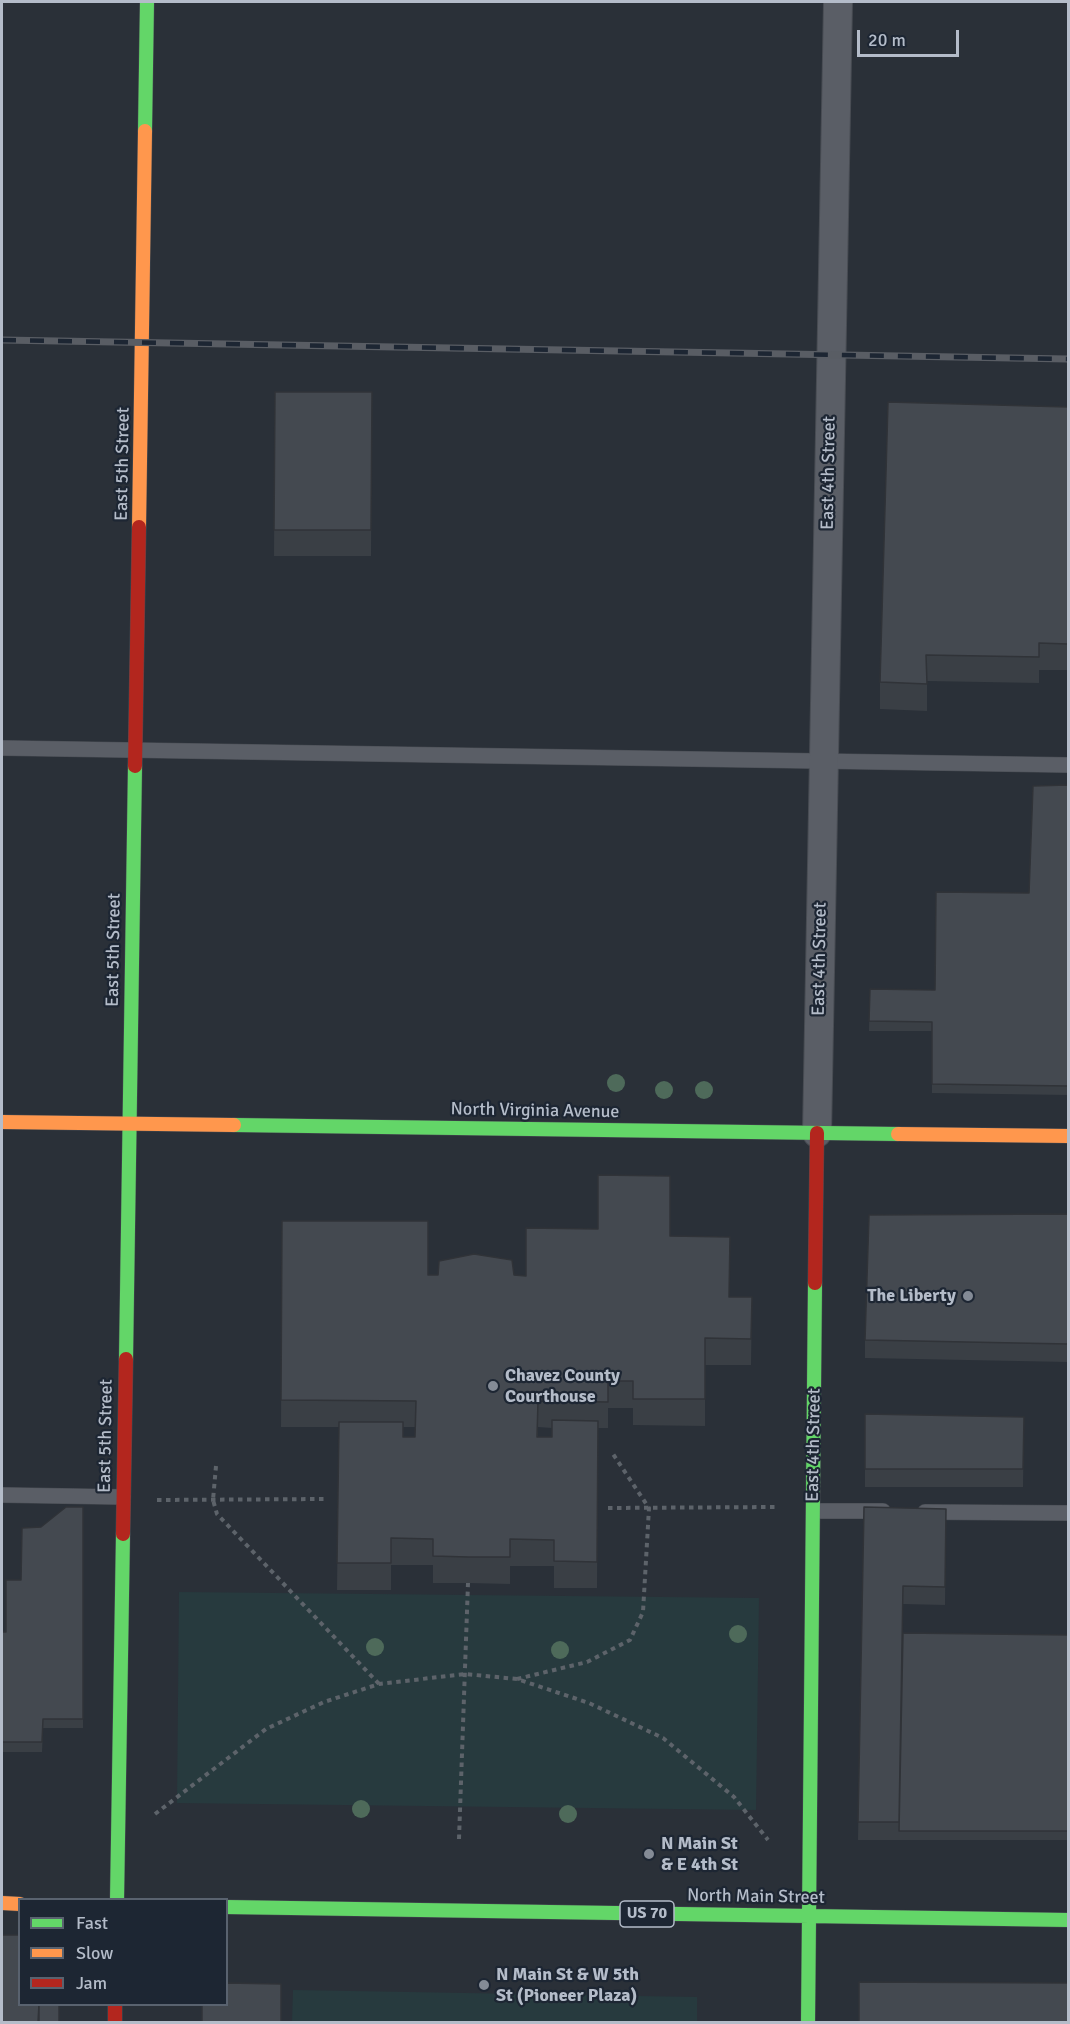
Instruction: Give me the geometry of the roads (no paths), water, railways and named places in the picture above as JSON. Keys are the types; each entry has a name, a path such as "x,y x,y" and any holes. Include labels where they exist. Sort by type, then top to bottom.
{"street":[{"name":"East 5th Street","path":"117,1898 147,2"},
{"name":"East 4th Street","path":"808,2022 817,1133 838,2"},
{"name":"North Virginia Avenue","path":"2,1122 1068,1137"},
{"path":"2,1903 18,1904"},
{"name":"North Main Street","path":"228,1906 1068,1920"},
{"path":"115,2006 115,2022"}],"lane":[{"path":"2,748 1068,765"},
{"path":"2,1496 123,1497"},
{"path":"814,1511 1068,1513"}],"railway":[{"path":"2,340 1068,359"}],"place":[{"name":"The Liberty","path":"968,1296"},
{"name":"Chavez County Courthouse","path":"493,1386"},
{"name":"N Main St & E 4th St","path":"649,1854"},
{"name":"N Main St & W 5th St (Pioneer Plaza)","path":"484,1985"}]}
